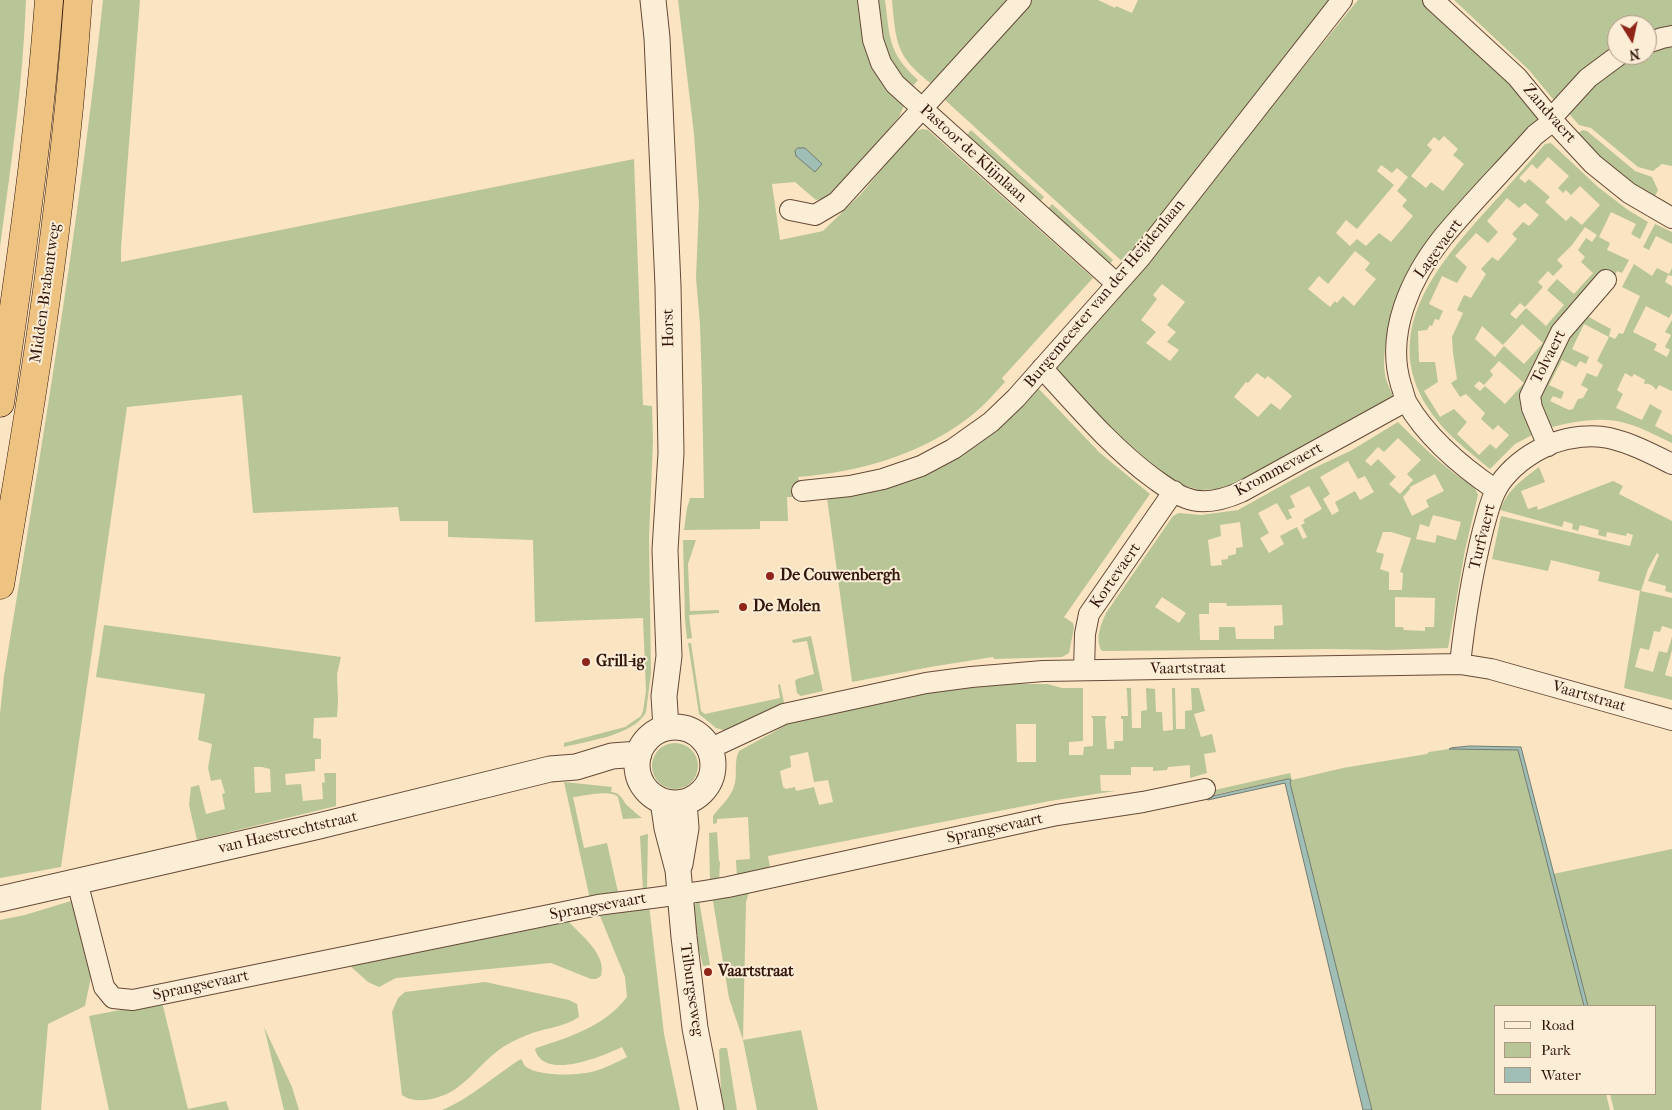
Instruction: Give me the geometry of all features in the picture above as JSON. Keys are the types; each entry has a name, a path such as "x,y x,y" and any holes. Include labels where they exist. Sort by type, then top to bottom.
{"highway":[{"name":"Midden-Brabantweg","path":"0,403 28,209 42,91 49,0"},
{"name":"Midden-Brabantweg","path":"0,585 57,216 71,92 78,0"}],"street":[{"name":"Horst","path":"653,0 658,38 668,286 671,453 665,550 669,656 664,696 675,728"},
{"name":"Pastoor de Klijnlaan","path":"868,0 873,40 881,63 895,84 1117,284"},
{"path":"790,210 814,215 837,202 1021,0"},
{"name":"Burgemeester van der Heijdenlaan","path":"802,491 850,486 921,466 953,449 991,422 1016,398 1140,258 1342,0"},
{"name":"Zandvaert","path":"1433,0 1517,77 1554,117 1593,164 1629,193 1672,218"},
{"path":"1657,40 1672,36"},
{"name":"Lagevaert","path":"1496,490 1478,478 1442,448 1406,401 1396,364 1396,339 1405,304 1414,283 1442,238 1588,78 1607,64"},
{"name":"Tolvaert","path":"1548,446 1532,408 1530,396 1561,332 1606,280"},
{"name":"Krommevaert","path":"1042,368 1122,453 1141,469 1186,498 1200,501 1217,500 1231,496 1406,401"},
{"name":"Turfvaert","path":"1460,664 1477,552 1488,510 1496,490 1515,467 1530,454 1548,446 1574,438 1591,436 1608,438 1641,449 1672,464"},
{"name":"Kortevaert","path":"1084,670 1085,634 1089,614 1174,491"},
{"name":"Vaartstraat","path":"709,749 784,714 897,689 971,677 1043,670 1460,664 1491,669 1672,720"},
{"path":"675,728 698,736 709,749 712,771 709,781 694,798 674,801 652,795 643,786 638,764 649,738 675,728"},
{"name":"van Haestrechtstraat","path":"0,899 319,826 550,769 576,767 612,756 638,764"},
{"name":"Sprangsevaart","path":"77,881 104,987 113,998 133,1000 598,906 653,897 680,895 810,870 1057,815 1143,802 1205,789"},
{"name":"Tilburgseweg","path":"674,801 666,828 678,870 695,1028 711,1110"}],"green space":[{"path":"0,0 26,0 19,93 0,247"},
{"path":"103,0 140,0 121,262 634,159 643,405 652,406 653,441 649,538 651,673 646,712 632,726 610,736 564,747 564,743 625,727 641,716 646,691 643,618 535,622 533,540 448,537 448,521 400,521 398,507 253,513 242,395 127,407 61,867 0,878 0,714 4,676 71,254"},
{"path":"678,0 857,0 865,44 889,90 904,106 899,117 831,198 816,200 795,182 772,184 780,240 823,231 861,194 912,133 922,129 928,130 1093,278 1002,378 1005,382 967,419 928,443 887,460 843,471 798,477 802,491 797,497 787,497 788,521 760,521 760,529 684,530 690,498 704,498 700,324 696,278 699,204 694,134"},
{"path":"877,0 885,0 892,44 901,61 918,80 913,86 895,67 885,48"},
{"path":"892,0 1009,0 933,85 912,66 900,49 895,28"},
{"path":"1031,0 1098,0 1132,13 1138,0 1329,0 1124,263 945,100"},
{"path":"1358,0 1423,0 1502,72 1538,116 1536,124 1406,281 1401,290 1389,326 1384,363 1387,382 1393,396 1230,488 1201,490 1176,484 1119,436 1055,369 1106,310","holes":["1444,136 1458,149 1453,155 1464,164 1443,191 1431,182 1426,188 1411,176 1432,150 1427,145 1434,137 1439,141","1381,165 1392,173 1397,168 1408,177 1397,191 1407,200 1402,206 1413,216 1391,242 1379,233 1366,246 1357,239 1350,246 1336,233 1346,220 1357,229 1394,185 1377,171","1355,251 1370,263 1365,270 1376,279 1354,306 1343,296 1330,307 1308,289 1319,276 1328,284","1162,284 1185,302 1167,325 1176,332 1167,342 1179,350 1170,361 1146,343 1156,332 1141,320 1157,299 1153,295","1257,373 1265,379 1268,376 1292,396 1280,410 1271,403 1258,417 1234,397 1246,382 1248,383"]},
{"path":"1454,0 1672,0 1672,29 1657,33 1657,15 1607,15 1607,60 1557,104 1529,70"},
{"path":"1672,40 1672,166 1662,164 1653,171 1638,167 1591,128 1579,125 1565,109 1614,65 1657,65 1657,44"},
{"path":"971,130 1044,197 1040,202 967,135"},
{"path":"1583,130 1587,131 1635,171 1652,177 1658,190 1653,200 1573,136"},
{"path":"1551,143 1598,187 1628,210 1648,222 1640,239 1631,234 1636,224 1611,212 1599,237 1610,243 1607,250 1629,260 1622,273 1617,271 1613,280 1587,287 1559,319 1530,378 1534,434 1515,444 1490,469 1464,448 1434,417 1428,408 1415,380 1410,353 1412,328 1420,303 1448,256 1545,144","holes":["1548,157 1569,176 1558,188 1563,193 1566,190 1571,195 1580,186 1600,205 1582,225 1571,216 1566,221 1545,202 1550,197 1529,179 1525,183 1519,178 1532,164 1537,169","1507,198 1519,208 1525,203 1539,215 1529,226 1523,222 1512,234 1517,239 1498,261 1492,257 1481,269 1486,274 1471,298 1464,295 1457,310 1463,313 1452,337 1457,379 1451,383 1460,397 1466,394 1485,413 1481,419 1493,430 1498,425 1509,435 1496,449 1490,444 1479,455 1457,434 1467,422 1454,409 1440,417 1424,391 1438,382 1435,362 1419,362 1418,331 1427,330 1430,325 1432,326 1435,319 1439,320 1443,311 1429,304 1442,276 1457,283 1467,267 1455,256 1476,233 1488,243 1498,232 1487,221","1585,227 1597,235 1592,242 1586,238 1578,250 1585,257 1581,262 1593,273 1574,294 1557,279 1547,290 1564,305 1546,326 1526,308 1516,319 1510,314 1520,303 1525,307 1543,287 1538,282 1548,271 1553,276 1563,266 1557,260 1572,245","1522,324 1543,343 1524,364 1504,346 1495,357 1475,339 1482,326 1503,345","1499,361 1524,383 1505,404 1485,386 1480,391 1474,386 1479,381 1484,385 1493,375 1490,371"]},
{"path":"1052,204 1113,260 1108,266 1047,210"},
{"path":"1655,224 1672,232 1672,244 1656,236 1649,250 1643,247"},
{"path":"1634,264 1652,276 1657,268 1669,274 1672,268 1672,276 1668,275 1665,282 1672,286 1672,313 1669,318 1646,306 1633,332 1657,344 1654,350 1667,357 1670,350 1665,347 1671,335 1665,332 1672,320 1672,391 1659,385 1656,390 1651,385 1644,384 1645,380 1634,374 1632,377 1625,373 1617,390 1623,394 1616,408 1642,420 1650,404 1662,411 1655,426 1672,435 1672,443 1637,427 1616,421 1586,421 1548,428 1538,397 1560,351 1583,314 1611,329 1609,336 1615,339 1619,333 1623,334 1640,296 1622,287","holes":["1584,324 1609,337 1597,361 1603,365 1597,377 1587,373 1581,385 1588,389 1583,398 1578,399 1573,409 1569,410 1550,401 1553,396 1561,399 1564,392 1549,385 1562,360 1576,367 1580,361 1586,364 1589,357 1572,349"]},
{"path":"1038,388 1100,453 1150,494 1064,617 1073,623 1074,628 1069,653 1062,657 994,659 993,657 852,682 827,498 880,488"},
{"path":"1398,422 1436,459 1472,486 1477,492 1478,495 1465,550 1448,648 1388,650 1101,650 1099,636 1106,613 1173,516 1179,513 1201,515 1238,510 1308,471 1352,450","holes":["1398,438 1421,460 1407,474 1413,480 1400,494 1389,484 1396,477 1378,459 1371,466 1365,461 1378,447 1384,452","1348,461 1358,479 1365,476 1374,492 1360,500 1355,491 1335,502 1339,511 1332,515 1323,499 1330,494 1320,477","1435,474 1444,491 1426,500 1429,507 1412,516 1403,497 1410,487","1309,486 1322,509 1303,520 1305,523 1301,525 1307,537 1303,539 1297,527 1280,536 1284,544 1269,553 1260,538 1269,533 1258,513 1277,503 1287,520 1292,518 1288,510 1295,507 1290,496","1433,515 1461,522 1456,540 1437,535 1435,543 1416,539 1420,524 1429,527","1240,522 1243,547 1236,548 1236,554 1228,556 1228,559 1221,560 1222,565 1211,566 1208,540 1221,536 1220,525","1383,532 1391,532 1411,538 1400,572 1403,573 1402,590 1389,590 1389,572 1380,569 1384,554 1376,552","1162,597 1186,613 1179,623 1155,607","1395,597 1435,598 1434,627 1425,627 1425,631 1404,630 1403,627 1395,627","1209,603 1226,603 1227,606 1282,605 1283,625 1274,626 1274,639 1236,639 1235,627 1219,627 1219,640 1200,640 1199,614 1209,614"]},
{"path":"1539,467 1545,482 1521,491 1528,509 1537,506 1538,510 1613,481 1623,486 1619,494 1672,521 1672,593 1665,591 1666,586 1648,581 1659,555 1657,553 1648,569 1641,591 1672,598 1672,629 1662,626 1660,632 1654,631 1649,650 1640,648 1635,667 1653,672 1659,651 1667,653 1672,637 1672,650 1665,675 1672,677 1672,700 1624,688 1640,591 1598,581 1600,572 1551,560 1548,571 1492,559 1501,516 1630,546 1633,535 1627,533 1626,536 1607,532 1606,537 1598,535 1599,530 1580,525 1578,531 1572,529 1573,524 1564,521 1562,527 1500,510 1512,490"},
{"path":"683,540 696,540 688,564 690,611 719,610 719,613 689,615 692,638 687,639 685,620"},
{"path":"104,625 341,657 337,674 337,717 314,718 313,738 321,739 321,759 315,759 315,771 285,774 286,785 301,784 303,801 323,799 322,783 325,782 324,773 336,773 336,806 197,840 189,805 191,787 199,785 206,814 225,809 222,794 225,793 221,779 211,781 208,768 212,744 198,740 205,694 96,677","holes":["254,767 270,769 271,792 255,793"]},
{"path":"811,636 823,691 801,696 797,693 795,681 814,674 807,641 793,643 792,640"},
{"path":"688,643 691,643 701,711 705,714 780,698 778,685 780,684 785,707 727,731 716,728 699,714"},
{"path":"1012,684 1047,684 1062,688 1083,688 1083,741 1069,742 1069,755 1083,755 1084,747 1093,746 1093,719 1091,716 1106,716 1107,749 1114,749 1114,741 1123,741 1123,719 1121,719 1121,716 1128,716 1126,688 1131,688 1132,728 1141,728 1141,711 1147,710 1146,688 1155,689 1156,712 1162,712 1163,731 1173,730 1172,688 1175,688 1176,729 1185,729 1185,711 1192,710 1191,688 1199,688 1205,711 1194,714 1201,737 1212,734 1216,752 1204,754 1207,773 1190,778 1190,765 1168,767 1167,770 1153,771 1153,767 1131,767 1131,775 1100,775 1101,791 1115,791 1050,801 768,856 771,873 737,878 736,860 750,859 748,817 717,819 717,823 713,824 713,816 734,788 739,751 788,724 943,690","holes":["1016,724 1036,724 1036,762 1017,762","808,752 814,782 828,780 833,802 819,805 814,787 796,791 795,787 786,789 783,787 780,771 791,767 790,756"]},
{"path":"670,743 680,743 694,753 698,766 694,779 688,785 680,789 670,789 656,779 652,771 652,761 662,747"},
{"path":"1449,749 1518,749 1584,1005 1494,1005 1494,1095 1606,1095 1610,1110 1372,1110 1290,783 1291,780 1288,779 1208,796 1206,792 1290,773 1292,780 1343,768 1427,754 1429,752"},
{"path":"564,782 612,787 611,792 619,795 642,818 623,819 618,797 609,793 573,797 584,848 607,843 618,892 590,899"},
{"path":"717,832 720,862 719,881 710,882 709,833"},
{"path":"648,834 647,889 643,890 640,836"},
{"path":"1672,849 1672,1110 1614,1110 1610,1095 1657,1095 1657,1005 1588,1005 1553,874"},
{"path":"750,889 746,902 743,1040 729,998 712,895"},
{"path":"699,900 710,965 703,966 691,917 693,907"},
{"path":"71,901 75,904 91,977 85,1006 48,1024 41,1110 0,1110 0,920 25,915"},
{"path":"649,905 664,1034 680,1110 442,1110 472,1093 521,1059 525,1066 531,1070 549,1074 569,1075 595,1071 627,1057 622,1047 589,1060 562,1065 550,1064 541,1059 535,1050 536,1048 574,1035 598,1023 627,997 625,977 600,916"},
{"path":"569,922 597,953 602,968 601,976 596,979 591,979 551,963 396,978 379,987 368,982 349,965"},
{"path":"485,982 569,1000 577,1004 579,1017 573,1021 517,1039 498,1050 452,1091 438,1097 423,1100 415,1100 402,1095 392,1012 398,998 405,992"},
{"path":"162,1002 188,1109 226,1101 229,1110 109,1110 89,1016"},
{"path":"264,1027 292,1087 299,1110 284,1110"},
{"path":"801,1030 818,1110 757,1110 743,1040"},
{"path":"727,1048 737,1110 721,1110 717,1093 721,1091 719,1050"}],"water":[{"path":"798,148 805,148 822,164 815,172 796,156 795,151"},
{"path":"1470,746 1521,747 1588,1005 1584,1005 1518,750 1449,749"},
{"path":"1291,780 1290,783 1372,1110 1363,1110 1285,783 1208,800 1205,798"}],"place":[{"name":"De Couwenbergh","path":"770,576"},
{"name":"De Molen","path":"743,607"},
{"name":"Grill-ig","path":"586,662"},
{"name":"Vaartstraat","path":"708,972"}]}
